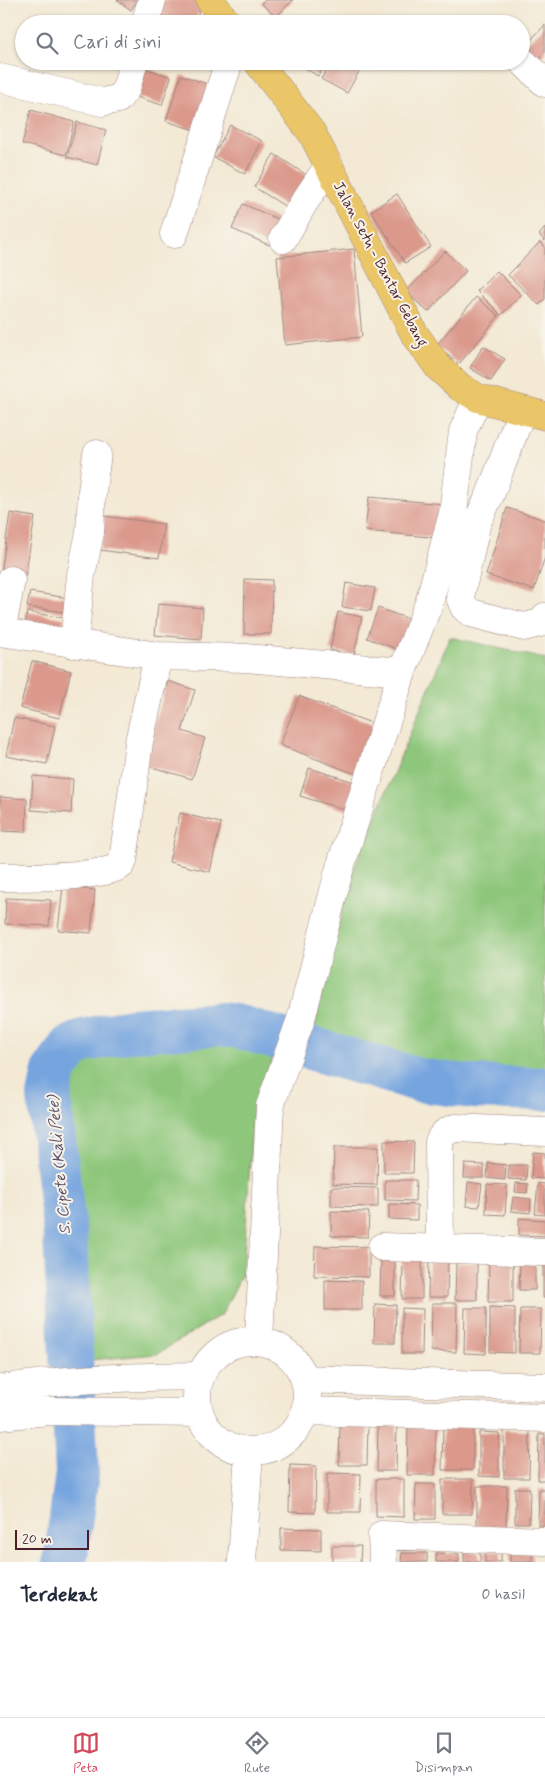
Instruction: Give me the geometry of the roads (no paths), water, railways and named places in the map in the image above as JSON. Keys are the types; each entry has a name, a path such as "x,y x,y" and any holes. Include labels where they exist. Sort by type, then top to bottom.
{"main road":[{"path":"210,0 221,15"},
{"name":"Jalan Setu - Bantar Gebang","path":"264,70 312,133 414,333 438,367 460,387 478,398 533,413"}],"street":[{"path":"148,15 152,0"},
{"path":"530,69 545,83"},
{"path":"0,78 102,102 118,99 126,89 131,70"},
{"path":"174,234 226,70"},
{"path":"283,239 302,204 329,165"},
{"path":"258,1341 270,1106 301,1019 339,871 402,672 429,603 453,513 463,431 478,398"},
{"path":"533,413 477,522 460,597 464,607 470,613 524,627 540,623 545,617"},
{"path":"74,644 81,575 90,533 92,491 97,454"},
{"path":"11,580 1,633 158,656 246,658 402,672"},
{"path":"0,877 100,873 121,865 140,742 158,656"},
{"path":"440,1248 439,1142 442,1135 448,1130 455,1128 545,1132"},
{"path":"382,1247 545,1252"},
{"path":"258,1341 274,1345 288,1354 298,1365 305,1379 308,1395 306,1411 298,1428 285,1442 268,1450 249,1452 233,1448 218,1440 206,1428 199,1413 197,1394 201,1376 210,1360 224,1349 241,1342 258,1341"},
{"path":"0,1389 43,1382 113,1377 201,1376"},
{"path":"305,1379 545,1387"},
{"path":"0,1416 48,1411 199,1413"},
{"path":"306,1411 545,1418"},
{"path":"242,1562 249,1452"},
{"path":"382,1562 382,1535 545,1540"}],"waterway":[{"name":"S. Cipete (Kali Pete)","path":"65,1562 77,1473 65,1236 49,1096 54,1071 71,1047 83,1041 131,1030 221,1024 240,1027 418,1080 473,1087 545,1089"}]}
